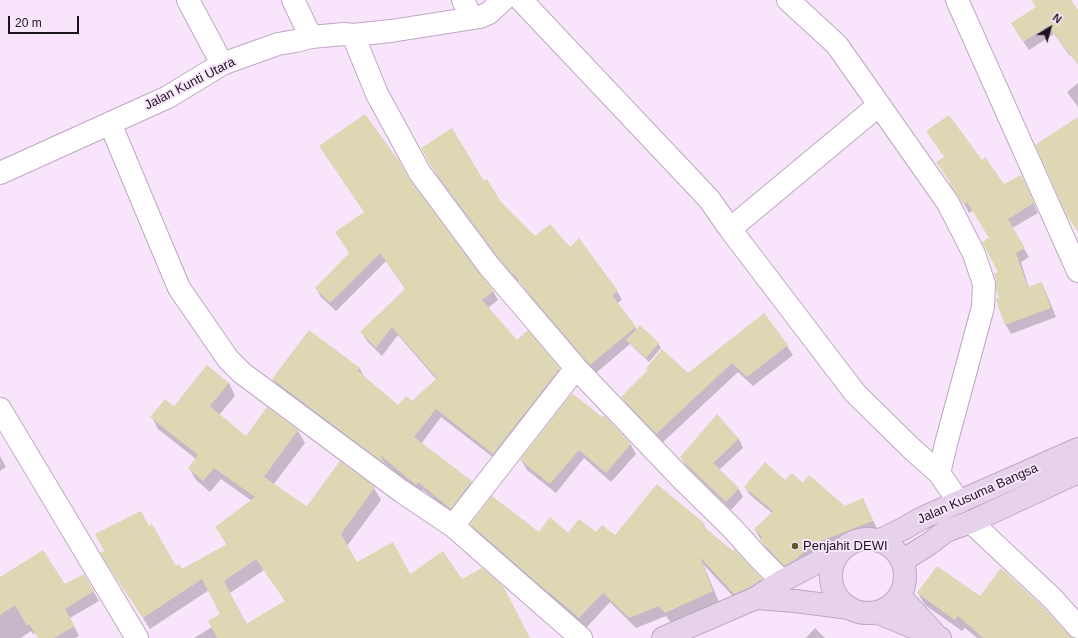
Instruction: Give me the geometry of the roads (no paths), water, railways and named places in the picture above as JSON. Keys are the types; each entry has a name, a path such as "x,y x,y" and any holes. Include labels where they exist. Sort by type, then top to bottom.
{"street":[{"path":"188,0 222,64"},
{"path":"293,0 311,37"},
{"name":"Jalan Kunti Utara","path":"0,173 168,97 222,64 278,44 311,37 344,34 353,35 427,26 467,9 480,17 489,13 503,0"},
{"path":"520,0 709,199 854,393 939,473 960,502"},
{"path":"788,0 837,45 948,203 974,254 984,284 983,307 939,473"},
{"path":"957,0 1078,271"},
{"path":"353,35 376,94 420,173 490,266 576,368 782,581"},
{"path":"730,229 879,105"},
{"path":"110,123 179,288 228,359 242,373 401,491 453,526 581,638"},
{"path":"453,526 576,368"},
{"path":"0,409 137,638"},
{"path":"1073,451 1078,472"},
{"name":"Jalan Kusuma Bangsa","path":"878,540 903,529 920,519 1073,451"},
{"name":"Jalan Kusuma Bangsa","path":"902,561 946,531 971,522 1078,472"},
{"path":"971,522 1052,598 1078,627"},
{"path":"866,539 878,540 887,545 896,552 902,561 905,572 904,584 900,596 893,604 883,610 872,613 861,613 850,608 841,601 835,592 832,581 832,569 836,558 844,549 854,542 866,539"},
{"path":"662,638 756,598 782,581 816,563 836,558"},
{"path":"900,596 940,638"},
{"path":"756,598 850,608"},
{"path":"876,612 940,638"}],"place":[{"name":"Penjahit DEWI","path":"795,546"}]}
